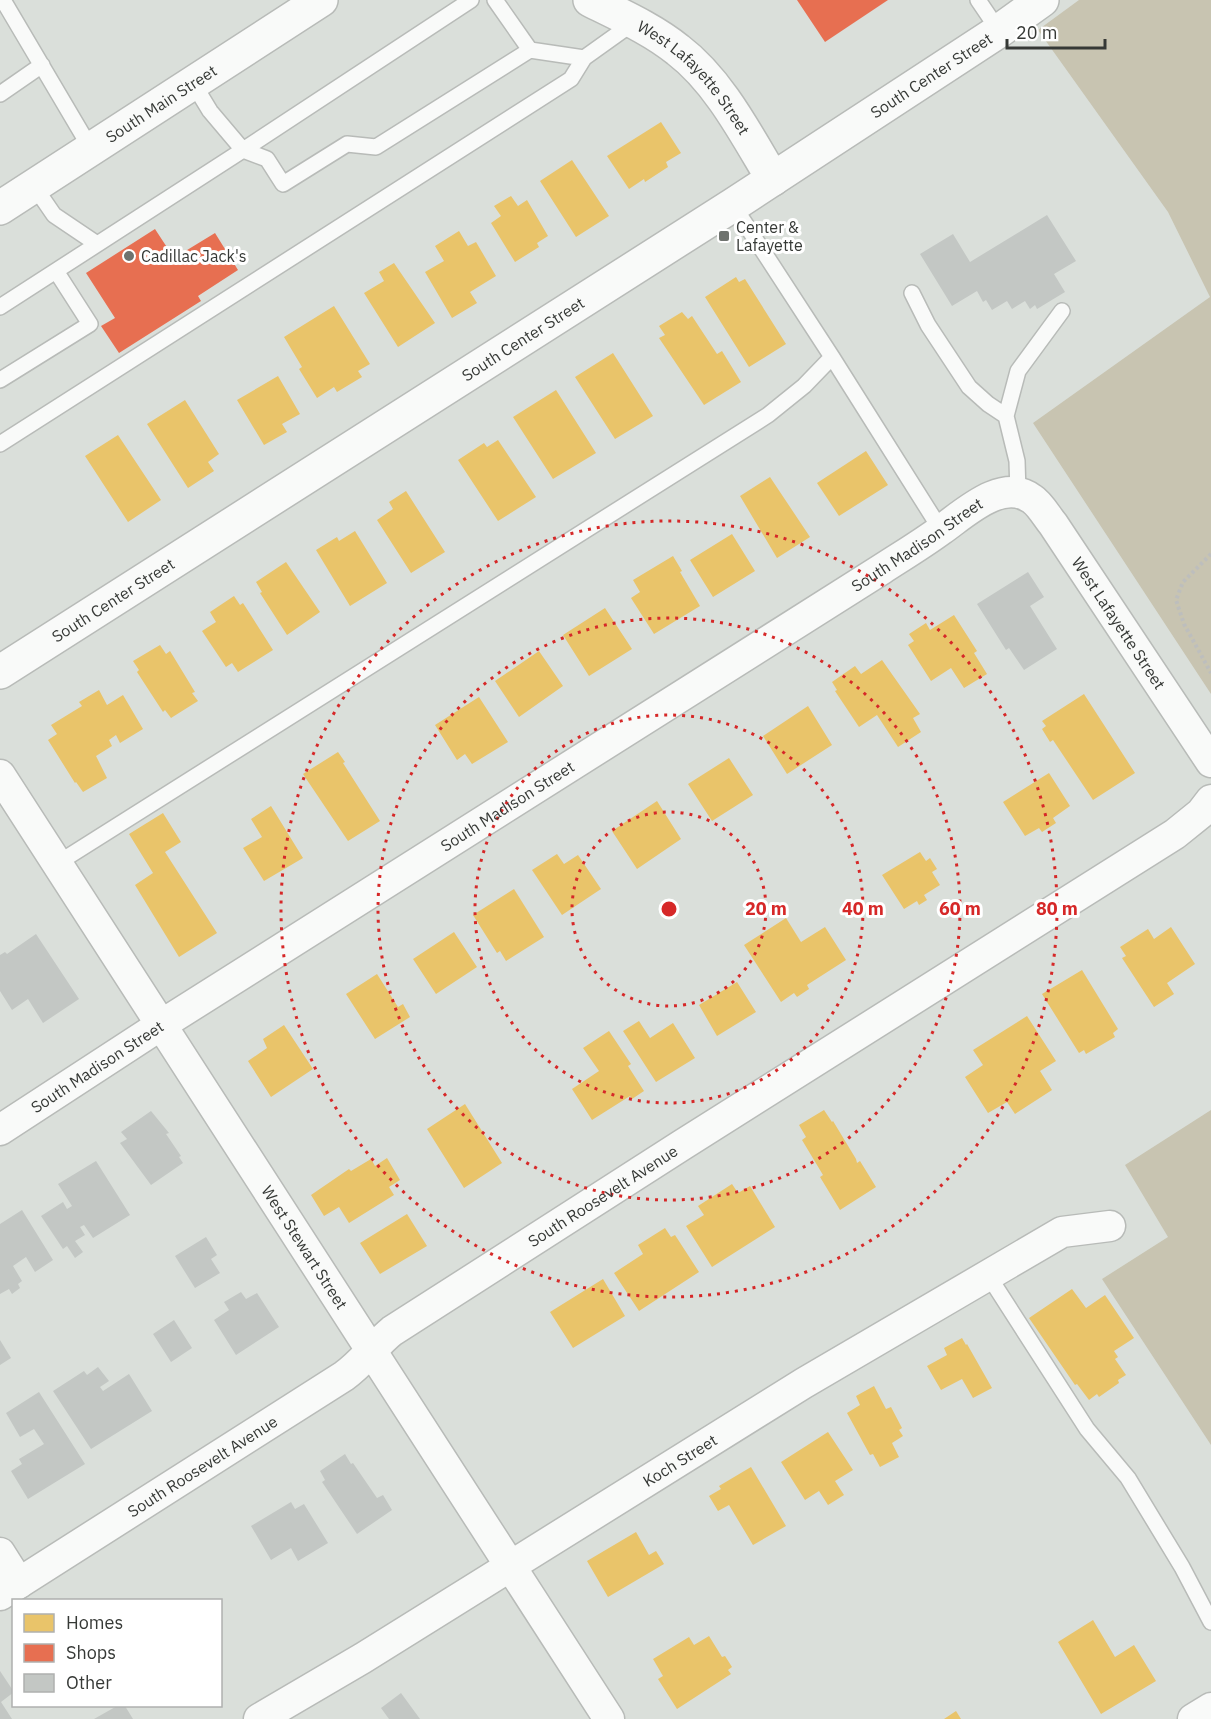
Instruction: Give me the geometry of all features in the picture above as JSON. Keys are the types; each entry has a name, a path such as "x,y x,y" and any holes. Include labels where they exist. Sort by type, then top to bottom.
{"main road":[{"name":"South Main Street","path":"0,208 321,0"},
{"name":"West Lafayette Street","path":"590,0 678,50 706,76 773,179"},
{"name":"South Center Street","path":"0,672 733,205 999,31 1042,0"}],"street":[{"name":"South Madison Street","path":"0,1130 161,1025 941,530 973,505 991,496 1018,493"},
{"name":"West Lafayette Street","path":"1018,493 1032,499 1053,524 1211,762"},
{"name":"West Stewart Street","path":"0,775 609,1719"},
{"name":"South Roosevelt Avenue","path":"10,1589 344,1376 358,1366 371,1349 392,1331 662,1157 1174,834 1201,813 1211,800"},
{"name":"Koch Street","path":"259,1719 511,1567 804,1383 1062,1232 1110,1226"},
{"path":"0,1553 10,1589"},
{"path":"1193,1719 1211,1708"}],"lane":[{"path":"3,0 92,149"},
{"path":"3,301 57,271 471,0"},
{"path":"495,0 530,50"},
{"path":"978,0 999,31"},
{"path":"0,444 571,79 584,58 633,23"},
{"path":"193,83 210,111 243,150 267,159 284,184 347,144 376,147 530,50 584,58"},
{"path":"0,94 42,65"},
{"path":"34,186 54,215 97,244"},
{"path":"733,205 941,530"},
{"path":"0,380 90,324 57,271"},
{"path":"912,293 928,324 969,387 1006,416"},
{"path":"1018,493 1017,461 1006,416 1018,371 1062,311"},
{"path":"58,863 768,415 804,386 832,357"},
{"path":"988,1275 1087,1429 1128,1478 1182,1567 1211,1622"}],"path":[{"path":"1211,554 1183,582 1176,600 1184,624 1211,673"}],"shaded area":[{"path":"1079,0 1211,0 1211,694 1033,423 1210,297 1168,212 1038,30"},
{"path":"1211,1110 1211,1445 1102,1279 1168,1237 1125,1165"}],"building: Homes":[{"path":"661,122 681,153 666,162 668,167 629,189 607,156"},
{"path":"572,160 609,216 576,237 540,181"},
{"path":"511,196 518,206 527,200 548,236 537,243 539,247 515,262 491,223 501,216 494,206"},
{"path":"459,231 468,246 476,242 496,276 470,292 477,303 452,318 425,272 444,261 435,246"},
{"path":"394,263 435,323 398,347 364,293 384,281 379,272"},
{"path":"736,277 739,282 745,279 786,344 749,367 705,297"},
{"path":"334,306 370,364 358,371 362,377 337,392 334,387 317,398 299,369 302,367 284,337"},
{"path":"682,312 688,319 692,316 717,354 722,351 741,382 704,405 659,338 665,335 659,326"},
{"path":"613,353 653,416 615,439 575,377"},
{"path":"278,376 300,414 282,424 287,432 264,445 237,400"},
{"path":"556,390 596,453 553,479 513,417"},
{"path":"185,400 219,454 208,462 214,471 188,488 147,424"},
{"path":"118,435 161,500 128,522 85,456"},
{"path":"498,440 536,497 498,521 458,460 484,443 487,447"},
{"path":"866,451 888,485 839,516 817,483"},
{"path":"770,477 810,537 777,558 740,496"},
{"path":"406,491 445,552 411,573 377,520 393,509 389,502"},
{"path":"355,531 387,583 350,606 316,550 337,537 339,541"},
{"path":"732,534 755,571 713,597 690,560"},
{"path":"673,556 700,606 654,634 631,598 640,592 633,580"},
{"path":"286,562 320,612 287,635 260,593 262,592 256,582"},
{"path":"234,596 240,605 243,603 273,650 238,672 232,663 226,667 202,631 216,622 210,612"},
{"path":"605,608 632,649 589,676 563,635"},
{"path":"954,615 977,651 974,653 987,674 964,688 951,668 931,681 908,645 914,641 909,634 926,623 930,630"},
{"path":"160,645 166,654 170,651 198,701 171,718 165,710 163,712 137,672 139,670 133,661"},
{"path":"539,651 563,686 519,717 495,681"},
{"path":"882,660 920,714 913,718 921,732 898,747 877,715 859,727 835,691 837,690 832,682 855,666 861,674"},
{"path":"99,690 107,705 123,695 143,729 120,743 116,735 109,740 112,746 96,756 107,778 83,792 48,740 57,734 51,725 82,706 79,702"},
{"path":"1084,694 1135,773 1093,800 1053,740 1050,742 1042,729 1046,726 1042,721"},
{"path":"479,697 508,742 472,764 465,754 457,760 435,725"},
{"path":"808,706 832,745 787,774 763,736"},
{"path":"338,752 380,821 348,841 303,774"},
{"path":"729,758 753,795 712,821 688,784"},
{"path":"1049,773 1070,806 1053,818 1056,823 1042,832 1039,828 1025,836 1003,802"},
{"path":"657,801 681,839 637,869 612,831"},
{"path":"271,806 303,858 264,881 243,848 262,837 251,819"},
{"path":"163,813 181,842 165,852 217,933 179,957 135,885 153,873 129,834"},
{"path":"920,852 926,861 930,858 937,869 932,872 940,885 924,895 927,900 919,905 917,901 904,909 882,875"},
{"path":"557,854 564,864 578,855 601,889 562,915 532,870"},
{"path":"514,889 544,937 506,961 500,951 497,953 473,915"},
{"path":"786,918 801,942 825,927 846,960 807,985 809,989 797,997 794,993 781,1002 744,945"},
{"path":"1171,927 1195,964 1167,983 1174,994 1154,1007 1122,958 1126,956 1120,947 1148,929 1154,939"},
{"path":"454,932 477,967 436,994 413,959"},
{"path":"1082,970 1118,1029 1113,1033 1115,1037 1086,1054 1084,1050 1079,1053 1042,994"},
{"path":"377,974 398,1007 403,1004 410,1017 375,1039 346,994"},
{"path":"737,982 756,1012 717,1036 699,1005"},
{"path":"1027,1016 1056,1061 1040,1071 1052,1090 1015,1114 1007,1102 988,1113 965,1077 983,1065 973,1050"},
{"path":"639,1021 650,1038 673,1023 695,1058 656,1082 623,1031"},
{"path":"284,1025 313,1069 271,1097 248,1061 267,1048 263,1039"},
{"path":"609,1031 631,1064 628,1066 644,1091 632,1099 630,1096 592,1120 572,1089 599,1071 583,1048"},
{"path":"465,1104 502,1163 464,1188 427,1129"},
{"path":"824,1110 833,1121 857,1163 860,1161 876,1187 840,1210 820,1177 823,1175 802,1140 806,1137 799,1125"},
{"path":"387,1158 400,1180 389,1187 394,1195 349,1223 339,1207 324,1216 311,1195 349,1169 351,1171 371,1159 375,1166"},
{"path":"732,1184 738,1193 750,1186 775,1227 712,1267 686,1226 704,1215 698,1206"},
{"path":"407,1214 427,1246 380,1274 360,1243"},
{"path":"665,1228 671,1237 675,1235 699,1272 639,1311 614,1273 643,1254 638,1245"},
{"path":"603,1279 625,1316 573,1348 550,1312"},
{"path":"1072,1289 1086,1308 1105,1295 1134,1338 1114,1351 1118,1357 1115,1359 1126,1375 1099,1397 1097,1394 1089,1400 1077,1384 1075,1385 1029,1318"},
{"path":"962,1338 992,1388 973,1398 962,1379 941,1390 927,1366 947,1355 944,1348"},
{"path":"874,1386 886,1409 891,1407 902,1428 899,1430 903,1436 892,1443 899,1457 880,1467 873,1454 870,1455 847,1413 860,1405 856,1396"},
{"path":"828,1432 853,1470 835,1481 844,1495 828,1505 819,1491 805,1500 781,1462"},
{"path":"751,1467 786,1526 753,1545 729,1505 718,1511 709,1496 721,1489 719,1486"},
{"path":"636,1532 649,1555 656,1551 664,1564 608,1597 587,1561"},
{"path":"1093,1620 1115,1657 1134,1645 1156,1681 1101,1714 1058,1642"},
{"path":"709,1636 722,1657 725,1656 732,1667 728,1670 731,1674 677,1709 658,1679 663,1676 653,1659 689,1637 694,1645"},
{"path":"956,1711 961,1719 944,1719"}],"building: Shops":[{"path":"797,0 888,0 825,42"},
{"path":"155,229 174,258 215,233 238,270 198,296 201,301 119,353 101,326 115,318 86,273"}],"building: Other":[{"path":"1047,215 1076,261 1054,274 1065,292 1037,309 1035,305 1030,309 1025,301 1012,309 1007,301 992,310 986,300 983,302 977,291 952,306 920,254 953,234 970,262"},
{"path":"1028,572 1044,597 1030,606 1057,649 1024,670 1009,648 1006,650 977,604"},
{"path":"36,934 79,999 43,1023 28,999 12,1010 0,991 0,955 5,952 7,954"},
{"path":"151,1111 169,1133 166,1134 181,1156 179,1157 183,1163 151,1185 120,1143 127,1139 121,1132"},
{"path":"96,1161 130,1215 93,1238 84,1225 80,1227 85,1235 75,1241 83,1252 75,1258 67,1246 63,1249 41,1216 63,1202 67,1209 72,1206 58,1184"},
{"path":"22,1210 53,1260 35,1272 26,1257 13,1266 22,1281 18,1284 20,1288 12,1294 9,1289 0,1294 0,1224"},
{"path":"206,1237 217,1255 211,1259 220,1273 195,1288 175,1256"},
{"path":"241,1292 246,1299 257,1293 279,1327 236,1355 214,1320 229,1310 224,1302"},
{"path":"174,1320 192,1348 171,1362 153,1334"},
{"path":"0,1340 11,1358 0,1365"},
{"path":"98,1367 109,1381 100,1387 103,1391 129,1374 152,1411 91,1449 53,1391 84,1371 87,1375"},
{"path":"39,1392 85,1464 28,1499 11,1471 22,1464 19,1459 44,1444 34,1429 20,1437 6,1413"},
{"path":"345,1454 377,1498 383,1495 392,1510 357,1534 322,1482 325,1480 320,1471"},
{"path":"291,1502 295,1509 304,1504 328,1543 298,1561 291,1548 271,1560 251,1526"},
{"path":"0,1671 12,1689 12,1694 1,1702 12,1719 0,1719"},
{"path":"401,1693 420,1719 389,1719 381,1708"},
{"path":"115,1707 126,1707 133,1719 94,1719"}],"place":[{"name":"Center & Lafayette","path":"724,236"},
{"name":"Cadillac Jack's","path":"129,256"}]}
